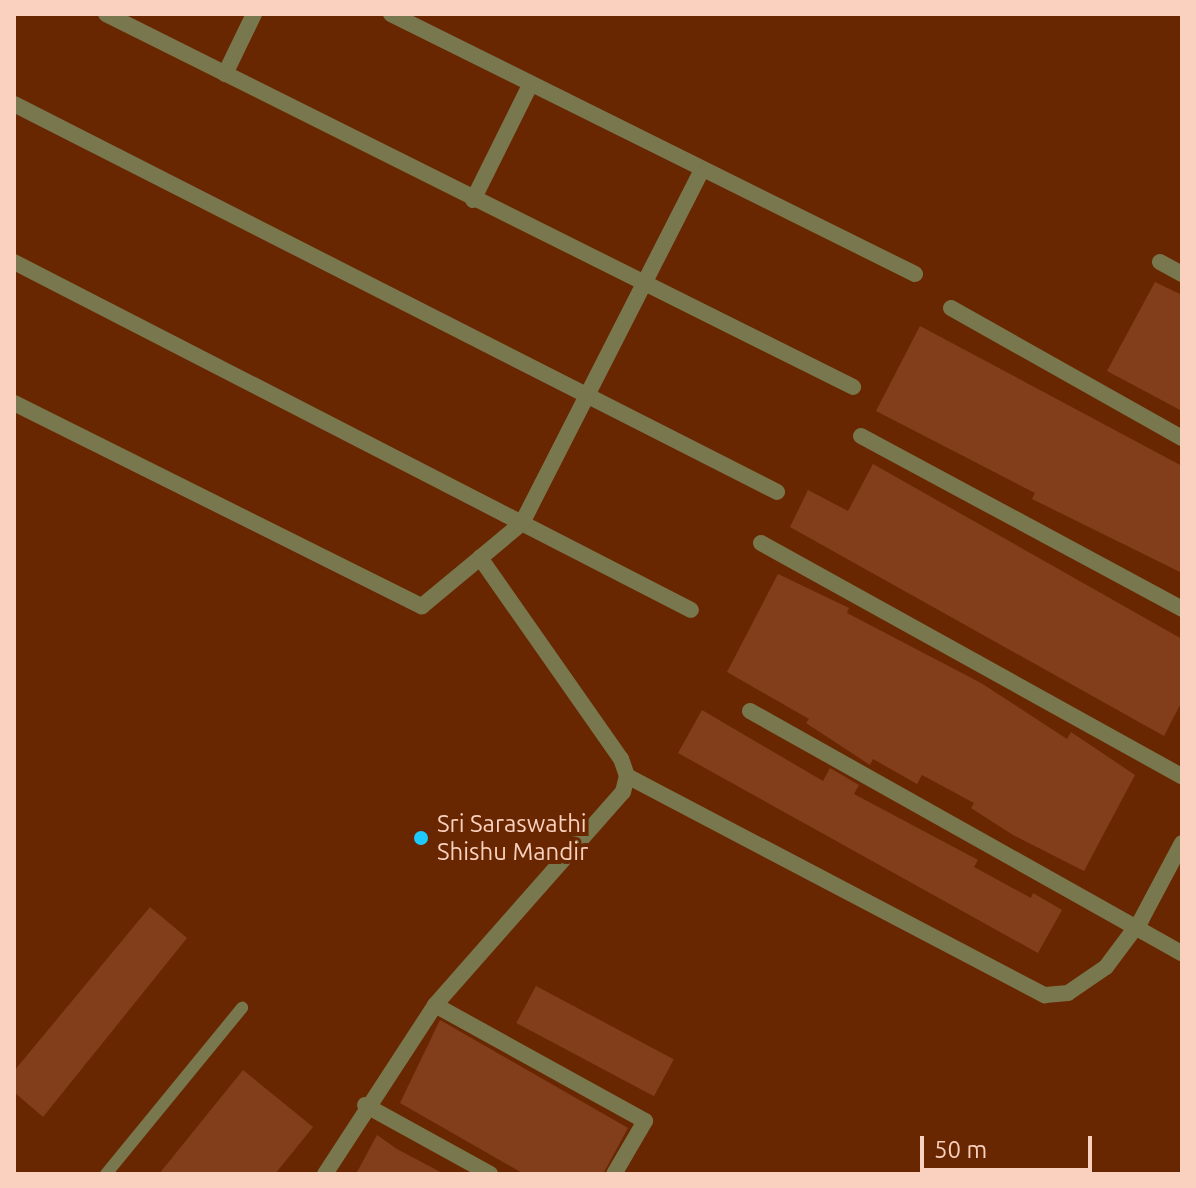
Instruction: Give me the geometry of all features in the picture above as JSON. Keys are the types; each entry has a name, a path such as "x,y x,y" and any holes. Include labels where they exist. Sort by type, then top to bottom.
{"street":[{"path":"106,14 644,286 853,387"},
{"path":"225,74 254,14"},
{"path":"391,14 701,171 915,274"},
{"path":"473,200 530,85"},
{"path":"14,104 777,492"},
{"path":"14,403 422,606 522,523 701,171"},
{"path":"14,262 691,610"},
{"path":"1160,262 1182,274"},
{"path":"951,308 1182,438"},
{"path":"861,436 1182,609"},
{"path":"761,543 1182,776"},
{"path":"480,558 627,776 1045,995 1088,983 1136,927 1182,843"},
{"path":"750,711 1182,953"},
{"path":"325,1174 365,1105 435,1005 623,792 627,776"},
{"path":"435,1005 645,1121 614,1174"},
{"path":"365,1105 490,1174"}],"lane":[{"path":"106,1174 242,1008"}],"building":[{"path":"1155,282 1182,295 1182,411 1107,371"},
{"path":"920,326 1182,466 1182,573 1032,499 1035,493 876,411"},
{"path":"873,464 1182,639 1182,701 1164,736 790,527 808,490 848,511"},
{"path":"778,574 849,608 847,613 981,683 1067,739 1071,732 1135,775 1084,871 1013,835 971,808 974,803 922,775 917,784 873,759 870,765 806,723 809,719 727,672"},
{"path":"702,710 823,781 830,768 859,785 854,794 978,860 974,867 1031,898 1033,893 1062,910 1038,953 678,753"},
{"path":"150,907 187,938 43,1117 14,1092 14,1071"},
{"path":"536,986 674,1059 654,1096 516,1023"},
{"path":"440,1020 628,1128 603,1174 524,1174 400,1103"},
{"path":"243,1070 313,1127 275,1174 159,1174"},
{"path":"377,1135 397,1149 444,1174 356,1174"}],"place":[{"name":"Sri Saraswathi Shishu Mandir","path":"421,838"}]}
